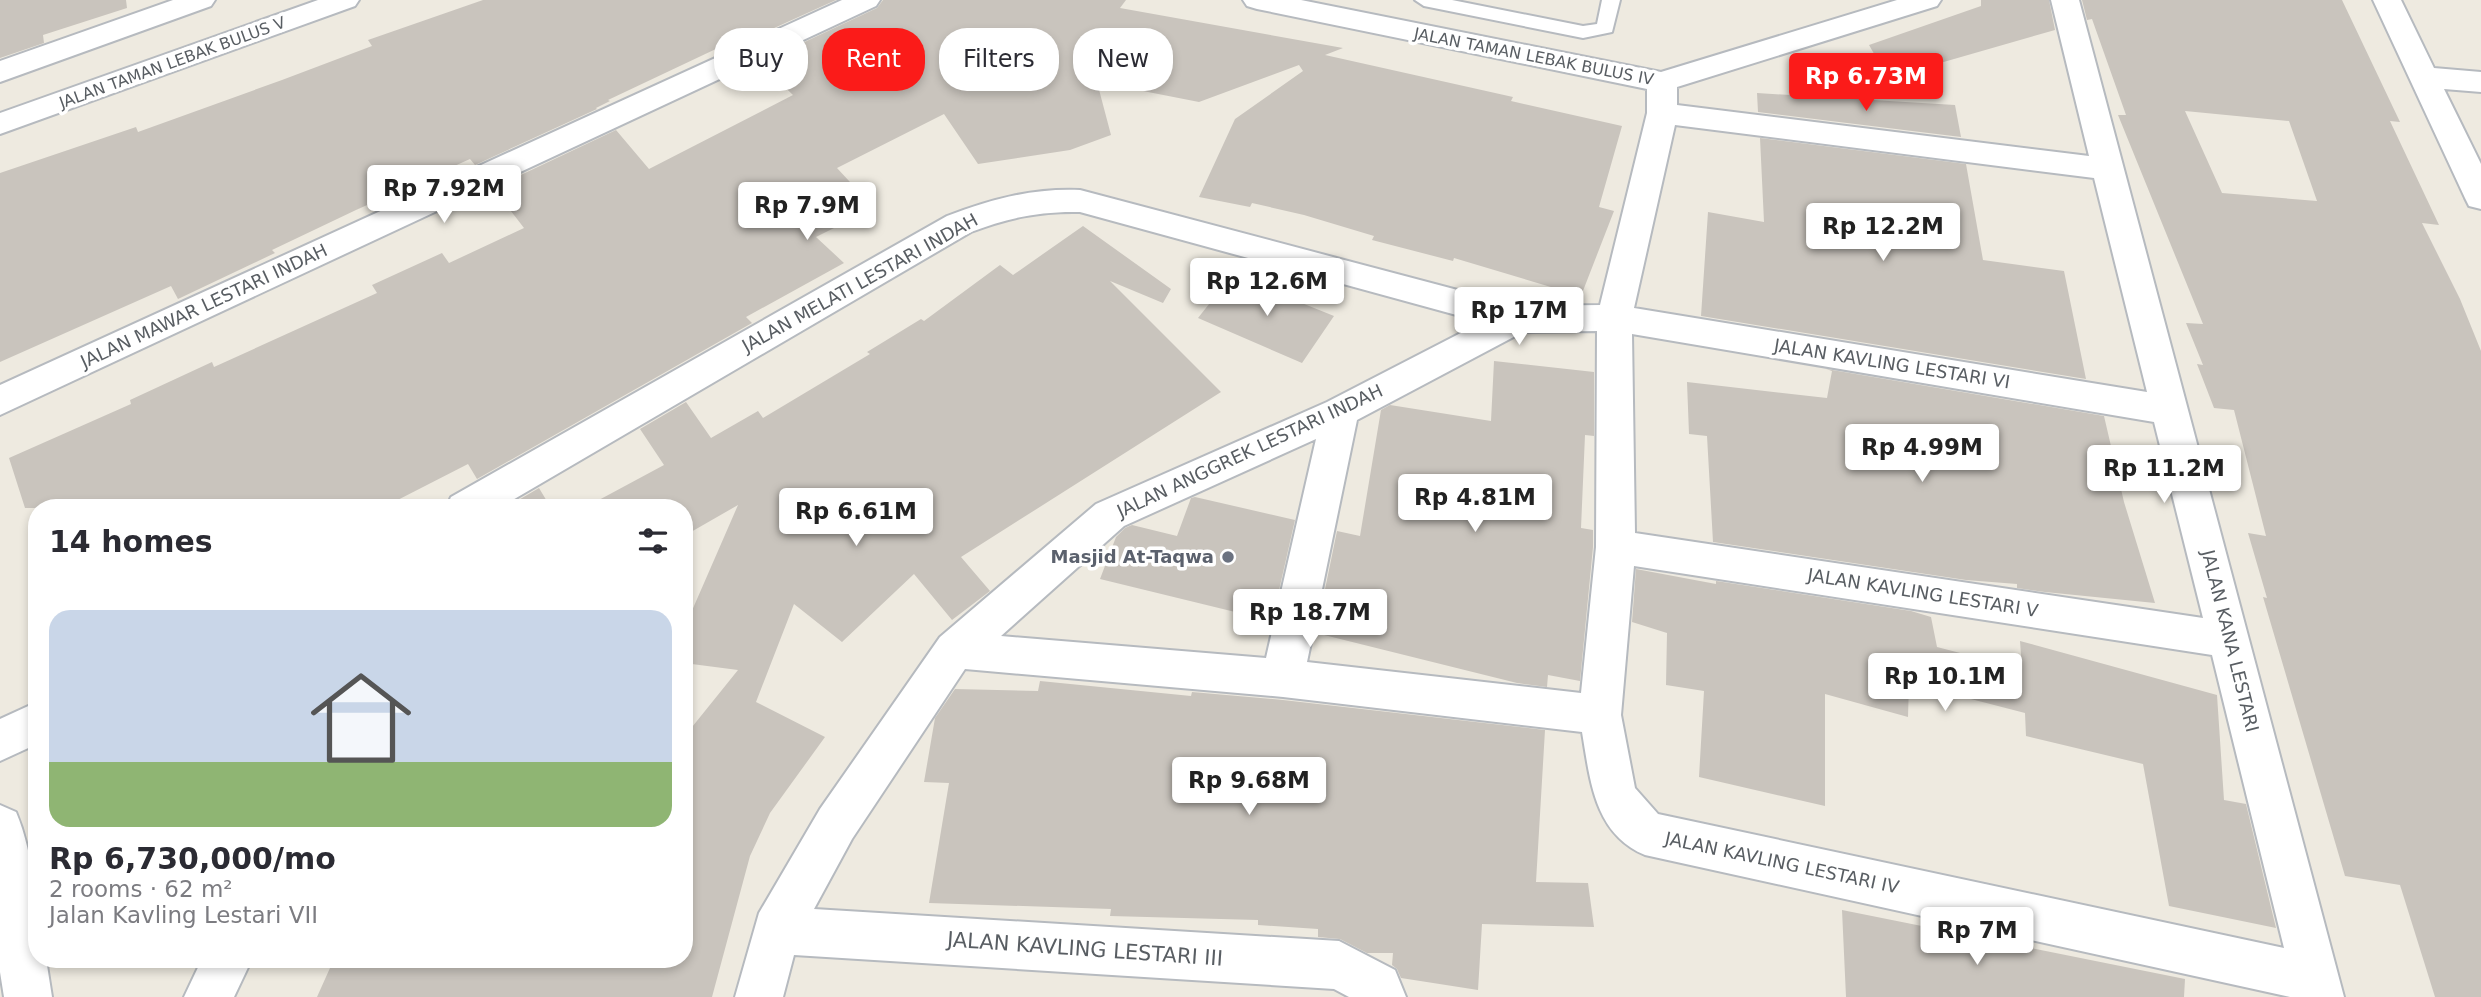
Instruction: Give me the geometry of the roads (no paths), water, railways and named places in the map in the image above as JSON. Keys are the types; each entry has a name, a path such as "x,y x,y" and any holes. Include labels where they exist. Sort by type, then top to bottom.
{"street":[{"path":"0,72 201,0"},
{"name":"JALAN TAMAN LEBAK BULUS V","path":"0,124 345,0"},
{"name":"JALAN MAWAR LESTARI INDAH","path":"0,401 866,0"},
{"name":"JALAN TAMAN LEBAK BULUS IV","path":"1257,0 1662,97 1927,0"},
{"name":"JALAN KANA LESTARI","path":"2065,0 2319,988"},
{"path":"2387,0 2481,198"},
{"path":"2423,77 2481,82"},
{"path":"1662,97 2109,169"},
{"name":"JALAN KAVLING LESTARI IV","path":"1662,97 1614,318 1616,547 1600,715 1615,797 1645,833 2319,988"},
{"name":"JALAN MELATI LESTARI INDAH","path":"481,499 960,224 1005,206 1044,199 1080,201 1518,319 1614,318"},
{"name":"JALAN KAVLING LESTARI VI","path":"1614,318 2171,410"},
{"name":"JALAN ANGGREK LESTARI INDAH","path":"759,997 776,930 836,824 955,650 1110,515 1340,412 1518,319"},
{"path":"1283,678 1340,412"},
{"name":"JALAN KAVLING LESTARI V","path":"1616,547 2230,639"},
{"path":"955,650 1283,678 1600,715"},
{"path":"0,741 28,727"},
{"path":"0,827 28,997"},
{"name":"JALAN KAVLING LESTARI III","path":"776,930 1339,965 1378,987 1382,997"},
{"path":"208,997 223,968"}],"lane":[{"path":"1424,0 1583,32 1605,28 1611,0"}],"place":[{"name":"Masjid At-Taqwa","path":"1228,557"}]}
